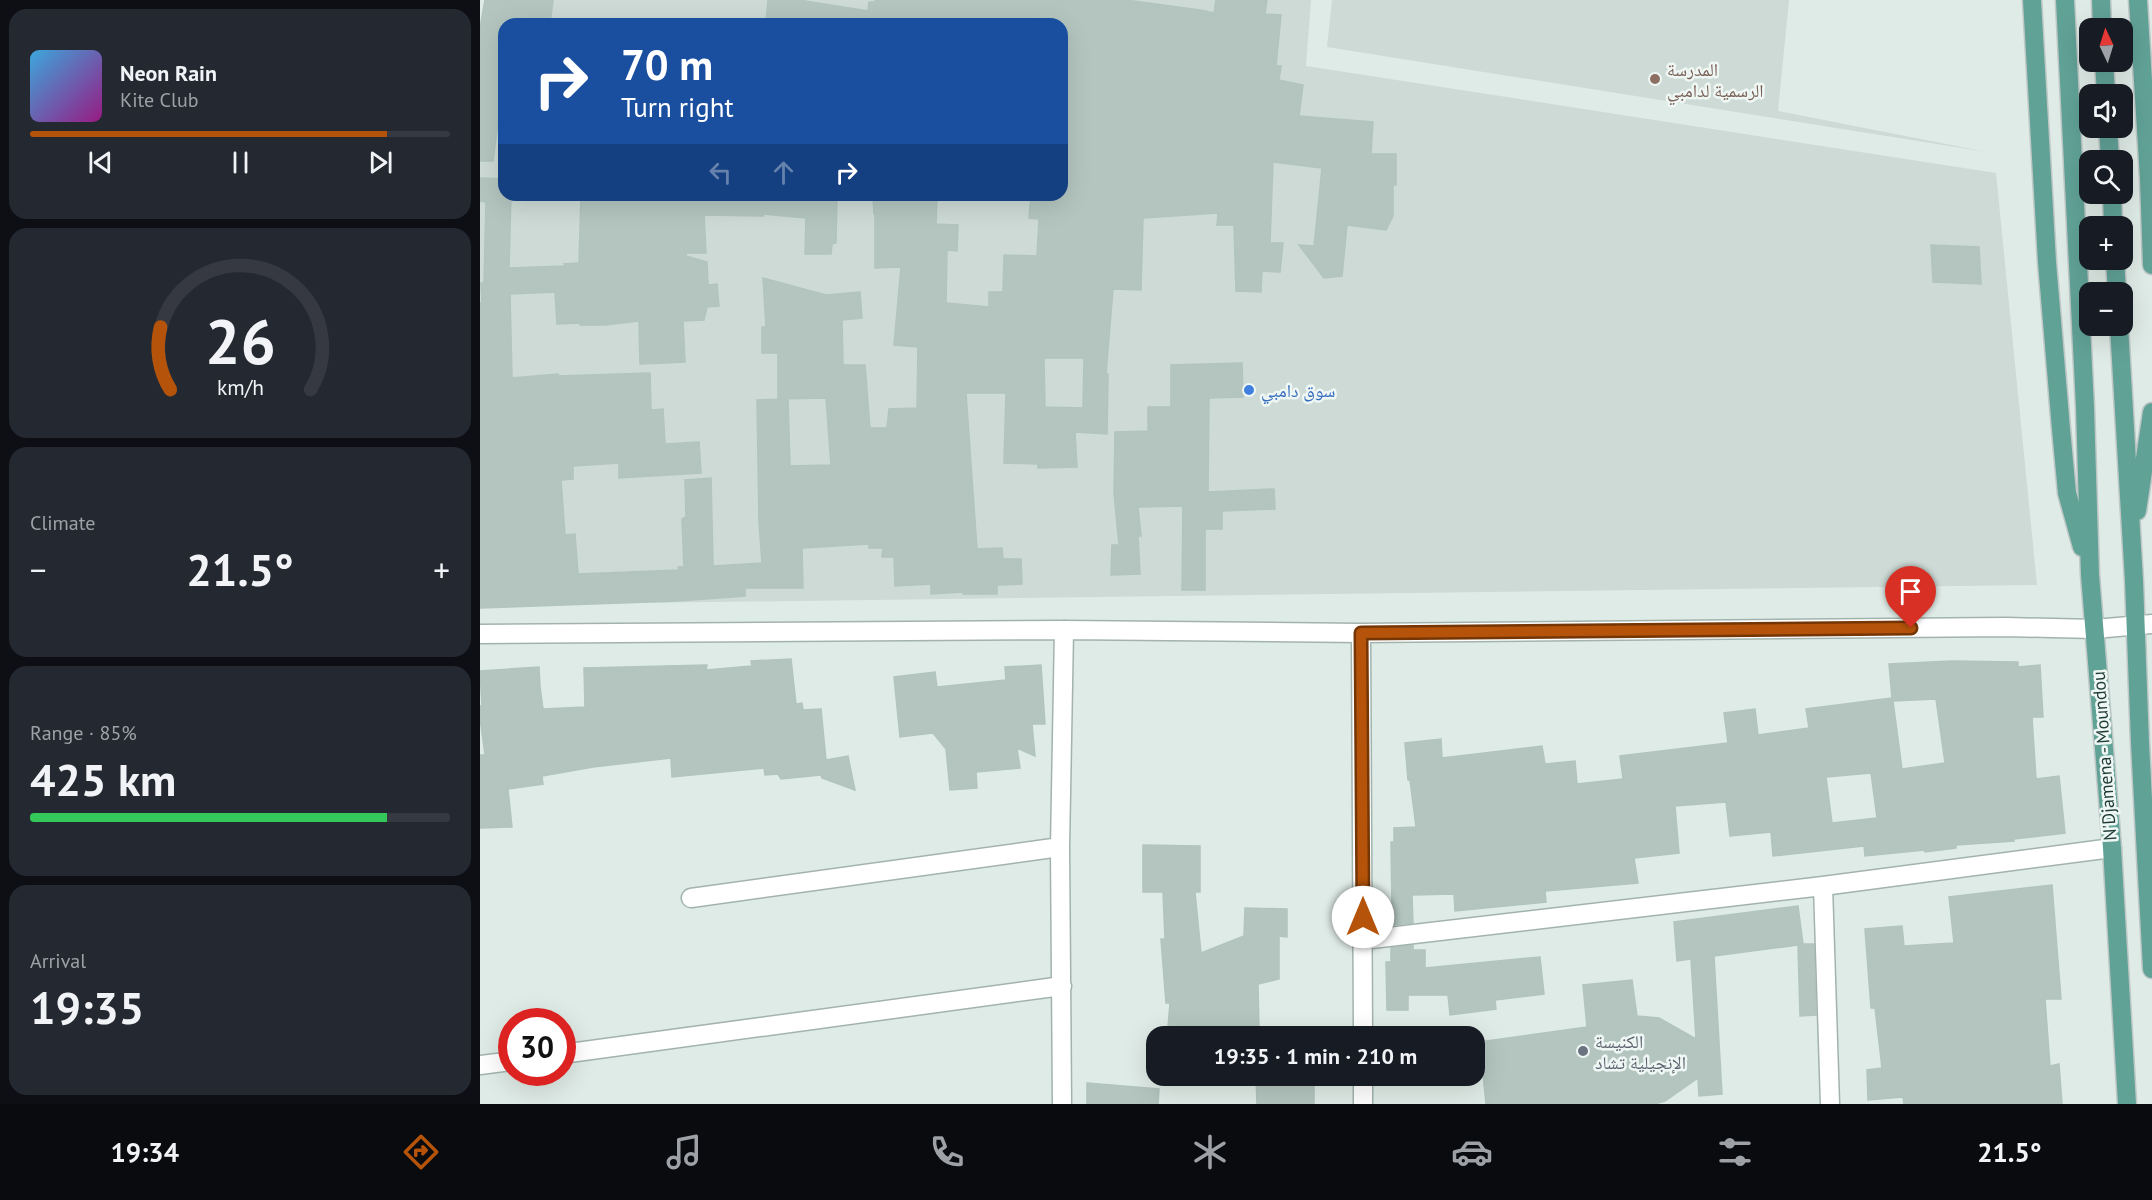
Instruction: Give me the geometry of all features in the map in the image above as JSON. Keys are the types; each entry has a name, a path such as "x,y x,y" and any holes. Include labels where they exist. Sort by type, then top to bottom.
{"main road":[{"path":"2032,0 2047,262 2067,493 2090,575"},
{"name":"N'Djamena - Moundou","path":"2065,0 2085,407 2090,575 2112,848 2127,1104"},
{"path":"2101,0 2102,18"},
{"path":"2138,0 2152,265"},
{"name":"N'Djamena - Moundou","path":"2120,336 2132,545 2144,624 2140,742 2152,969"},
{"path":"2132,545 2152,412"}],"street":[{"path":"480,634 1064,630 1361,633 2095,628 2144,624"},
{"path":"1062,1104 1060,846 1064,630"},
{"path":"1361,633 1363,1026"},
{"path":"691,898 1060,846"},
{"path":"1363,940 1823,886 2112,848"},
{"path":"1823,886 1830,1104"},
{"path":"576,1052 1062,986"},
{"path":"480,1065 498,1063"},
{"path":"1363,1086 1363,1104"}],"shaded area":[{"name":"سوق دامبي","path":"492,0 1311,0 1306,66 1996,173 2037,585 480,605 480,70"},
{"name":"المدرسة الرسمية لدامبي","path":"1332,0 1789,0 1778,111 1987,152 1327,47"}],"building":[{"path":"485,0 553,0 551,18 498,18 498,122 493,161 480,161 480,28"},
{"path":"768,0 799,0 868,11 869,2 875,2 875,0 1126,0 1214,13 1216,0 1267,0 1265,14 1281,15 1276,66 1281,66 1279,80 1303,85 1299,116 1373,122 1371,154 1396,154 1393,216 1386,230 1347,225 1342,276 1324,278 1299,245 1314,246 1322,168 1273,162 1270,243 1283,243 1280,272 1262,271 1261,292 1236,291 1234,225 1217,225 1218,213 1143,218 1141,290 1113,289 1106,374 1108,374 1107,434 1075,432 1077,467 1038,468 1038,464 1004,463 1006,393 966,393 977,549 1002,548 1003,559 1021,559 1022,584 997,585 997,594 963,594 963,592 931,594 931,584 895,586 894,557 882,557 883,548 869,548 869,544 802,548 803,588 745,588 745,596 677,601 480,608 480,303 482,302 481,283 484,283 486,202 480,201 480,178 498,179 498,201 511,201 509,268 565,266 564,264 579,263 581,201 837,201 836,243 832,244 831,254 805,254 806,218 763,214 763,216 704,215 706,253 686,253 686,256 707,262 708,285 717,284 719,306 707,307 704,320 683,321 685,362 640,364 639,321 605,325 557,324 555,292 510,294 512,378 558,374 558,376 650,373 651,410 663,409 665,444 699,442 701,473 619,478 619,463 573,466 573,479 561,480 565,535 575,534 578,574 679,570 678,567 684,567 682,519 686,517 685,480 711,478 713,566 762,563 757,400 788,399 790,466 831,465 826,398 778,399 778,353 762,353 762,327 766,327 763,278 826,295 860,292 862,318 842,320 843,365 865,365 870,428 887,428 889,409 917,408 918,347 894,345 901,267 875,268 873,201 937,201 936,224 958,225 957,251 947,250 946,303 989,307 989,292 1003,292 1004,255 1037,256 1039,219 1029,218 1030,201 1068,201 1068,18 766,18","holes":["1044,358 1084,358 1083,408 1045,407"]},
{"path":"1931,245 1979,247 1981,284 1933,282"},
{"path":"1242,363 1243,397 1209,398 1208,492 1274,489 1275,509 1222,511 1222,529 1205,529 1205,590 1182,590 1183,506 1138,507 1141,536 1138,536 1140,574 1111,575 1112,545 1119,545 1114,493 1115,432 1148,431 1148,407 1171,407 1171,365"},
{"path":"791,659 796,704 802,703 803,710 821,709 826,760 848,756 855,790 822,778 821,775 781,779 778,774 765,775 764,768 672,777 671,758 593,767 542,776 543,784 508,789 512,827 480,828 480,755 485,755 480,718 480,706 482,706 480,671 539,667 543,709 585,707 584,668 707,665 706,670 752,666 751,661"},
{"path":"1952,661 2018,662 2018,667 2040,665 2043,717 2032,717 2036,779 2059,776 2065,833 2014,839 2014,841 1956,845 1956,848 1925,852 1925,850 1865,856 1864,846 1773,856 1771,832 1730,836 1726,802 1675,806 1679,853 1634,858 1638,883 1545,891 1546,902 1455,911 1454,894 1412,895 1413,923 1391,925 1391,842 1394,842 1394,828 1416,827 1410,780 1408,780 1405,743 1441,739 1442,758 1542,746 1545,764 1575,761 1577,784 1623,779 1620,756 1728,743 1724,713 1755,709 1758,735 1809,728 1806,709 1892,698 1889,664","holes":["1936,699 1945,763 1902,769 1893,701","1871,773 1877,818 1832,823 1826,777"]},
{"path":"1041,665 1045,724 1032,724 1035,756 1017,748 1020,768 976,772 977,788 950,790 946,749 933,733 900,737 894,677 935,672 937,687 1006,680 1005,667"},
{"path":"1143,845 1200,846 1200,892 1195,892 1201,953 1244,936 1245,908 1287,909 1287,937 1279,936 1279,979 1258,984 1259,1026 1168,1026 1170,1003 1166,1003 1161,939 1165,939 1163,892 1143,892"},
{"path":"2052,885 2061,999 2045,999 2050,1066 2059,1064 2062,1104 1904,1104 1903,1097 1868,1100 1867,1070 1882,1068 1875,1008 1871,1008 1865,929 1902,926 1904,946 1954,943 1949,897"},
{"name":"الكنيسة الإنجيلية تشاد","path":"1798,906 1803,944 1814,944 1816,1015 1800,1016 1798,945 1714,956 1722,1094 1699,1096 1698,1078 1665,1101 1655,1104 1486,1104 1485,1041 1587,1027 1583,985 1632,980 1637,1016 1659,1018 1696,1039 1691,959 1677,961 1674,922"},
{"path":"1413,945 1413,950 1425,950 1425,968 1540,957 1544,994 1495,1000 1496,1009 1450,1015 1448,995 1408,995 1408,1010 1387,1010 1386,962 1391,962 1391,948"},
{"path":"1087,1083 1159,1089 1158,1104 1087,1104"},
{"path":"1256,1086 1314,1086 1314,1104 1257,1104"}],"place":[{"name":"المدرسة الرسمية لدامبي","path":"1655,79"},
{"name":"سوق دامبي","path":"1249,390"},
{"name":"الكنيسة الإنجيلية تشاد","path":"1583,1051"}],"route":[{"path":"1363,917 1361,633 1911,628"}]}
